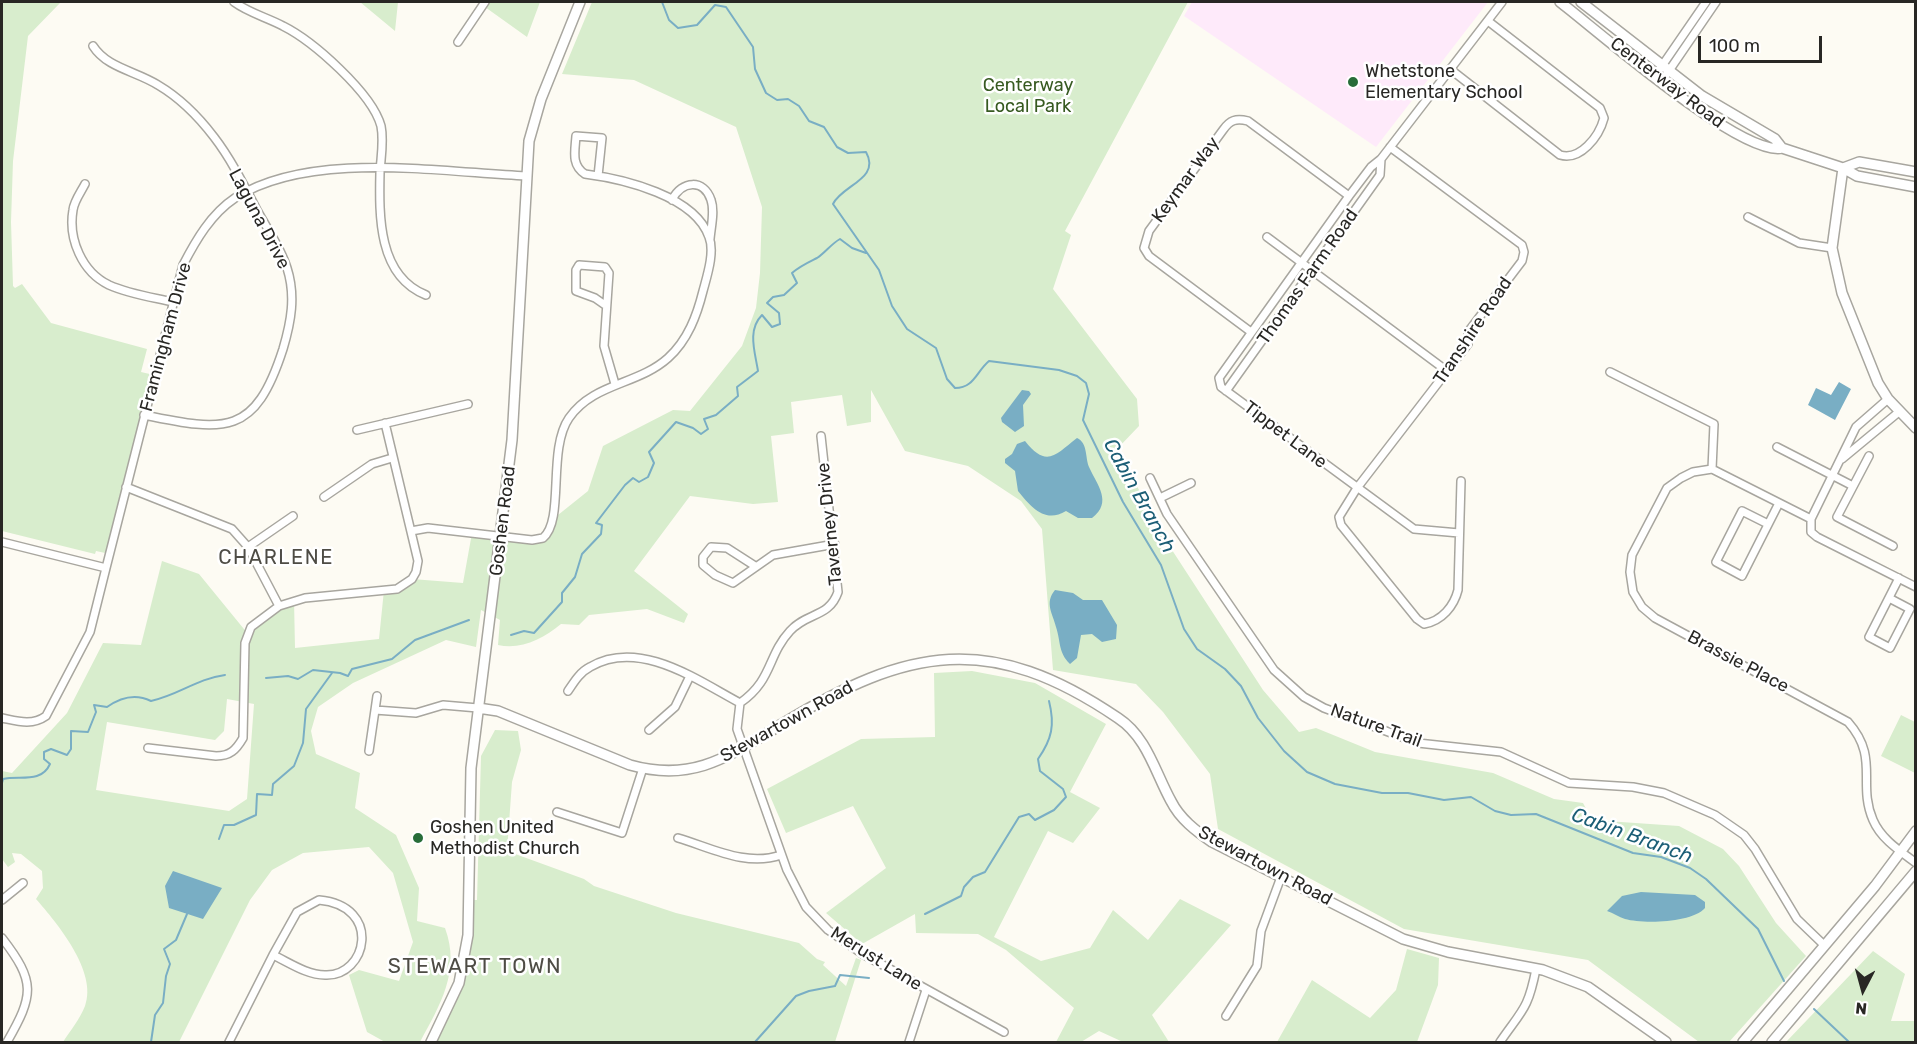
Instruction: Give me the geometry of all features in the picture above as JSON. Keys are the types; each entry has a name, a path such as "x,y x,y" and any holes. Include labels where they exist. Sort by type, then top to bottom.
{"street":[{"path":"234,2 303,38 360,89 375,108 381,127 379,214 388,254 399,278 412,290 426,295"},
{"path":"458,42 484,2"},
{"name":"Goshen Road","path":"431,1042 448,1010 465,960 470,912 468,837 471,768 502,537 514,418 526,176 531,129 579,2"},
{"name":"Thomas Farm Road","path":"1219,378 1349,196 1371,167 1382,159 1502,2"},
{"name":"Centerway Road","path":"1560,2 1706,116 1742,138 1772,150 1782,148 1843,168 1857,176 1916,187"},
{"name":"Centerway Road","path":"1581,2 1666,68 1734,117 1775,139 1782,148"},
{"path":"1666,68 1706,2"},
{"path":"1658,78 1716,2"},
{"path":"1450,69 1560,155 1569,158 1578,155 1602,127 1604,118 1600,108 1488,21"},
{"name":"Laguna Drive","path":"93,46 108,62 156,83 191,110 215,138 281,252 291,286 290,324 270,386 257,406 243,416 219,424 195,425 144,415"},
{"name":"Keymar Way","path":"1251,332 1149,256 1144,248 1149,231 1222,130 1229,122 1238,119 1248,121 1349,196"},
{"path":"598,176 602,138 576,136 575,164 585,174 637,185 672,200 694,213 710,238"},
{"name":"Transhire Road","path":"1390,147 1522,245 1524,252 1522,261 1468,332 1468,344 1357,488 1339,517 1341,525 1417,619 1424,624 1434,622 1455,603 1458,590 1461,481"},
{"name":"Thomas Farm Road","path":"1226,391 1380,175 1382,159"},
{"name":"Centerway Road","path":"1843,168 1859,162 1916,172"},
{"name":"Framingham Drive","path":"2,718 38,722 46,716 90,632 183,266 198,236 220,210 247,192 273,180 308,171 343,167 526,176"},
{"path":"1843,168 1832,248 1837,279 1866,357 1888,399 1916,428"},
{"path":"85,184 73,208 72,226 76,247 85,265 106,284 173,302"},
{"path":"411,531 428,528 532,540 549,534 552,528 560,433 579,405 615,384 655,369 681,343 695,320 707,278 713,207 711,197 704,189 685,184 678,188 672,200"},
{"path":"1748,217 1799,243 1832,248"},
{"path":"1267,237 1447,371"},
{"path":"605,305 595,298 576,291 576,270 579,265 608,269 604,346 615,384"},
{"path":"1610,372 1714,424 1712,469 1812,519"},
{"name":"Tippet Lane","path":"1219,378 1221,387 1226,391 1357,488"},
{"path":"1888,399 1856,426 1812,519 1811,532 1816,537 1916,586"},
{"path":"357,430 468,404"},
{"path":"1842,459 1900,411"},
{"path":"148,748 226,756 237,748 243,738 245,643 251,627 279,606 305,598 397,589 416,572 418,561 385,423"},
{"name":"Taverney Drive","path":"740,703 762,684 783,639 791,629 802,621 826,611 835,602 839,580 821,436"},
{"path":"1777,447 1853,486"},
{"path":"1869,456 1838,517 1893,546"},
{"path":"324,497 372,464 392,458"},
{"name":"Brassie Place","path":"1712,469 1694,472 1667,488 1632,555 1630,572 1633,592 1642,607 1655,618 1848,722 1861,738 1866,750 1867,799 1873,821 1887,841 1916,863"},
{"name":"Nature Trail","path":"1150,478 1160,498 1274,670 1304,697 1324,708 1418,743 1501,752 1569,783 1633,787 1664,793 1715,815 1744,835 1755,849 1797,919 1824,945"},
{"path":"1160,498 1191,483"},
{"path":"126,487 225,525 239,536 248,548 279,606"},
{"path":"1357,488 1414,529 1459,532"},
{"path":"1768,524 1742,511 1716,562 1742,576 1779,503"},
{"path":"248,548 293,516"},
{"path":"2,542 106,568"},
{"path":"755,566 727,548 711,547 703,557 703,565 728,583 739,581 755,566 781,553 835,544"},
{"path":"1889,598 1910,609 1890,648 1869,637 1899,578"},
{"path":"568,691 590,667 622,656 649,659 690,676 740,703 737,729 744,747"},
{"name":"Stewartown Road","path":"478,708 498,711 644,768 676,772 700,768 721,761 814,704 860,681 894,669 951,658 991,660 1019,667 1063,687 1119,718 1134,732 1155,765 1171,802 1189,825 1212,842 1403,939 1448,952 1536,969 1588,987 1666,1042"},
{"path":"649,730 675,707 690,676"},
{"path":"369,751 377,696"},
{"path":"375,710 416,713 443,705 478,708"},
{"name":"Merust Lane","path":"744,747 781,855 795,889 806,907 828,930 926,990 1004,1032"},
{"path":"557,812 622,833 644,768"},
{"path":"1743,1042 1916,831"},
{"path":"678,838 750,861 781,855"},
{"path":"1772,1042 1916,871"},
{"path":"1226,1016 1257,966 1261,931 1281,877"},
{"path":"2,900 23,883"},
{"path":"229,1042 273,956 297,912 320,900 335,901 348,907 357,918 363,940 357,956 349,967 337,974 313,974 273,956"},
{"path":"2,938 22,964 27,983 26,1008 7,1042"},
{"path":"1500,1042 1521,1017 1530,999 1536,969"},
{"path":"909,1042 926,990"}],"shaded area":[{"name":"Whetstone Elementary School","path":"1192,2 1488,2 1376,147 1184,16"}],"green space":[{"path":"2,2 61,2 28,36 13,161 11,222 13,286 15,288 22,284 51,323 147,349 141,372 154,375 110,554 96,551 95,554 2,531"},
{"path":"360,2 398,2 395,31"},
{"path":"489,2 540,2 527,37 485,7"},
{"name":"Centerway Local Park","path":"592,2 1188,2 1065,231 1071,235 1053,289 1137,399 1139,426 1118,448 1159,530 1263,690 1299,732 1316,728 1375,752 1493,773 1554,799 1583,803 1592,820 1679,826 1723,849 1739,866 1776,923 1806,956 1729,1042 1699,1042 1588,960 1404,929 1218,829 1210,774 1163,712 1136,684 1053,670 1042,529 1021,501 968,466 905,451 871,390 871,422 847,426 842,395 791,402 794,433 771,436 778,502 753,504 690,496 634,571 688,614 684,623 647,609 589,615 579,625 561,624 531,642 507,646 498,645 500,620 481,610 476,647 446,640 353,683 318,707 311,731 316,754 360,773 355,808 396,835 419,888 417,921 445,928 451,959 446,987 435,1015 420,1042 385,1042 367,1032 349,975 359,970 399,981 413,942 393,873 369,847 303,853 272,870 250,900 179,1042 63,1042 85,1006 86,978 64,934 36,899 43,888 42,871 21,854 12,853 15,862 8,867 2,859 2,771 12,773 67,713 103,643 141,645 162,561 199,574 248,634 251,627 294,600 295,648 379,639 384,590 397,589 412,579 463,583 472,533 543,538 553,519 588,491 603,446 673,410 690,411 742,346 756,308 760,273 762,207 736,127 634,80 562,74","holes":["227,699 254,704 247,799 229,811 96,790 107,722 215,740 224,731"]},
{"path":"972,671 1035,683 1106,724 1070,792 1100,808 1073,843 1048,831 994,937 1041,961 1090,948 1113,910 1148,940 1180,899 1231,925 1152,1015 1169,1042 1123,1042 1099,1031 1081,1042 1056,1042 1074,1008 1006,950 978,934 916,933 915,914 862,944 826,913 886,868 853,806 786,833 767,789 861,739 935,737 934,673"},
{"path":"1901,715 1915,722 1915,773 1881,756"},
{"path":"495,730 518,731 521,750 512,782 507,851 584,879 594,886 676,913 799,943 817,959 825,962 823,965 846,986 856,958 861,960 835,1042 433,1042 457,992 472,900 477,900 481,756"},
{"path":"1407,949 1439,958 1438,985 1417,1042 1277,1042 1312,980 1370,1018 1396,990"},
{"path":"1873,951 1905,974 1891,1021 1915,1021 1915,1042 1786,1042"}],"water":[{"path":"1839,382 1851,389 1835,420 1808,405 1816,388 1831,395"},
{"path":"1022,390 1029,391 1031,394 1023,405 1024,426 1015,432 1002,422 1001,418"},
{"path":"1077,438 1085,447 1089,467 1101,493 1102,506 1092,518 1078,518 1066,511 1058,515 1045,515 1033,508 1018,491 1015,471 1005,463 1005,459 1012,454 1017,444 1025,441 1039,455 1046,457 1057,453"},
{"path":"1055,590 1073,593 1083,600 1102,600 1117,625 1116,639 1102,642 1092,634 1081,635 1077,658 1070,664 1062,651 1050,608 1050,599"},
{"path":"173,871 222,888 203,919 169,908 165,886"},
{"path":"1641,892 1695,895 1705,902 1705,908 1690,917 1655,922 1633,921 1607,911 1622,896"}],"waterway":[{"name":"Cabin Branch","path":"662,2 669,20 678,28 697,25 715,5 726,7 753,47 755,69 766,93 777,100 788,99 799,106 809,121 824,127 837,147 848,153 866,152 869,161 865,175 838,197 833,204 879,270 892,306 907,329 936,348 947,379 955,388 971,382 989,361 1059,370 1077,376 1086,383 1089,394 1083,420 1123,502 1161,565 1184,629 1197,649 1225,669 1241,686 1258,718 1284,751 1307,772 1335,784 1382,793 1408,793 1444,800 1471,797 1495,811 1511,815 1536,814 1633,853 1661,857 1690,868 1706,879 1758,929 1784,981"},
{"path":"511,635 524,631 534,633 562,602 562,593 575,577 582,554 601,534 602,525 596,523 625,485 633,478 639,482 648,477 654,463 649,452 676,422 693,428 701,434 708,429 704,419 716,415 738,396 737,387 758,371 753,342 757,321 762,315 772,327 780,324 779,313 767,303 773,297 784,295 797,283 792,273 820,256 840,239 852,248 866,253"},
{"path":"266,678 288,676 298,679 313,670 348,676 352,669 392,659 415,640 469,620"},
{"path":"219,839 224,825 234,825 256,815 257,794 272,795 273,784 294,766 303,743 306,709 332,673"},
{"path":"2,783 3,779 29,778 41,774 50,764 44,759 44,752 51,749 67,755 71,749 71,731 88,732 96,712 94,705 107,707 123,699 134,697 151,701 205,680 225,675"},
{"path":"925,914 961,896 964,887 973,877 985,872 1019,817 1029,814 1035,820 1054,810 1066,797 1063,789 1040,771 1038,759 1049,738 1052,725 1049,701"},
{"path":"2,788 2,795"},
{"path":"151,1042 155,1015 163,1003 166,976 170,964 164,949 176,940 187,914"},
{"path":"755,1042 796,996 835,986 840,975 869,978"},
{"name":"Cabin Branch","path":"1814,1009 1849,1042"}],"place":[{"name":"Whetstone Elementary School","path":"1353,82"},
{"name":"Goshen United Methodist Church","path":"418,838"}],"district":[{"name":"CHARLENE","path":"276,558"},
{"name":"STEWART TOWN","path":"475,967"}]}
